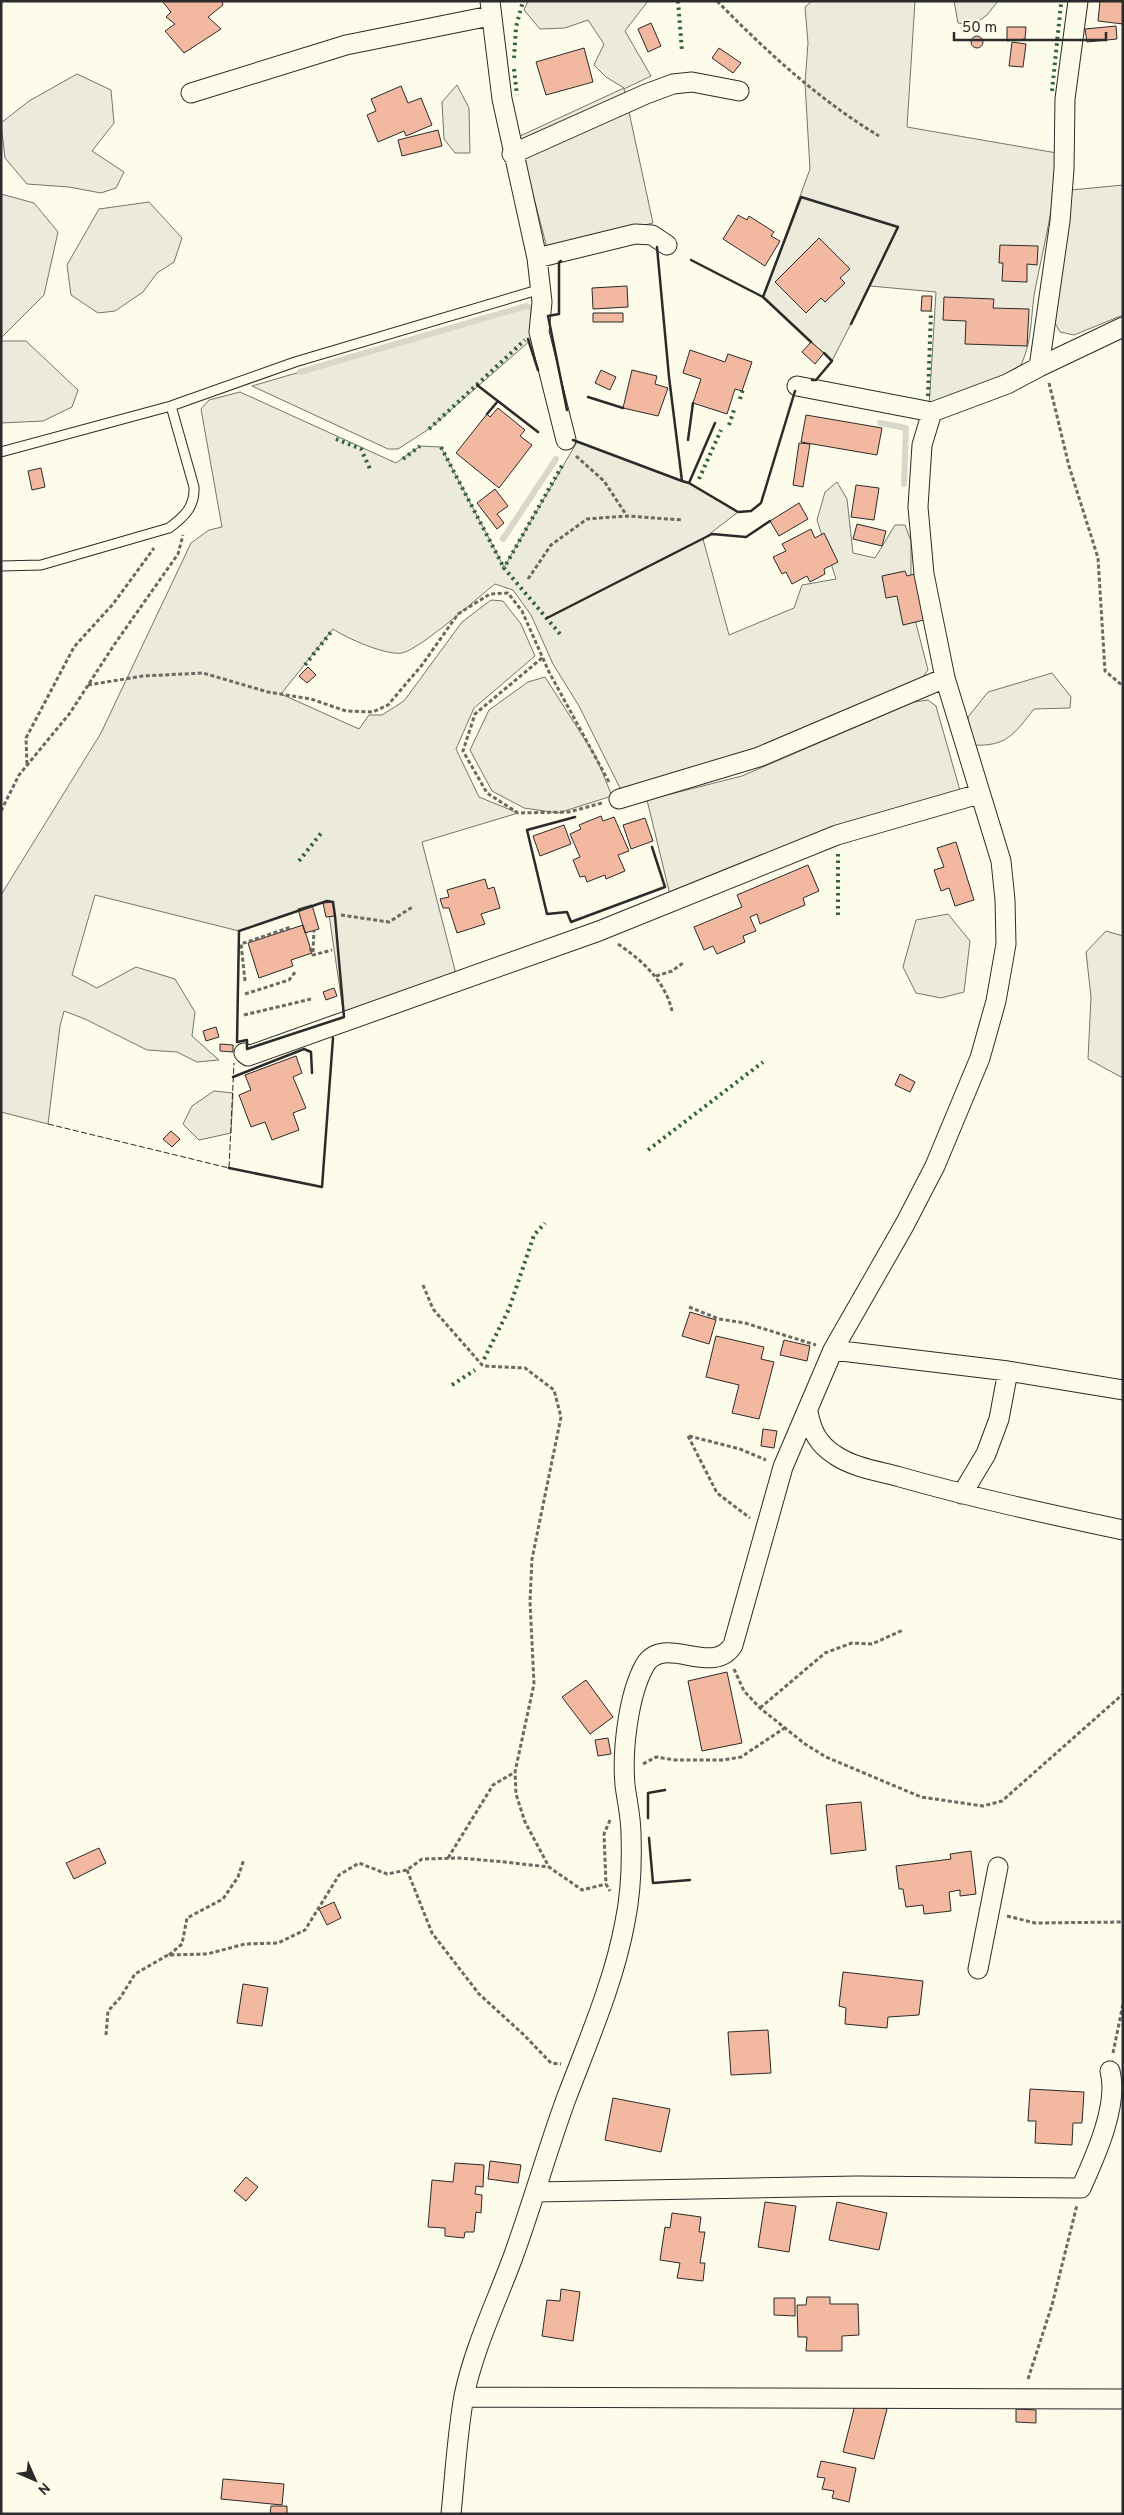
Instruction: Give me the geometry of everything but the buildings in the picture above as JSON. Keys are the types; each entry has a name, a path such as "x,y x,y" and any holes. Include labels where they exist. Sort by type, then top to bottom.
{"street":[{"path":"1039,367 1060,221 1064,169 1064,99 1078,1"},
{"path":"191,93 346,45 490,9 512,154 537,258 542,302 539,332 566,440"},
{"path":"512,154 646,94 673,84 692,82 739,91"},
{"path":"537,258 634,234 652,236 667,246"},
{"path":"797,386 932,412 1007,384 1123,327"},
{"path":"452,2514 464,2396 484,2331 536,2192 614,1966 626,1922 632,1881 632,1832 625,1783 625,1741 638,1682 646,1663 658,1654 673,1653 718,1658 727,1654 733,1645 764,1529 783,1467 833,1350 905,1224 935,1166 980,1058 996,1001 1006,944 1005,900 1000,861 945,678 924,574 918,507 922,445 932,412"},
{"path":"619,799 759,756 945,678"},
{"path":"244,1053 248,1056 305,1037 465,977 599,932 837,835 979,794"},
{"path":"833,1350 1008,1371 1123,1390"},
{"path":"962,1494 986,1454 999,1419 1008,1371"},
{"path":"808,1412 812,1430 817,1440 826,1449 847,1462 962,1494 1123,1530"},
{"path":"978,1969 998,1867"},
{"path":"536,2192 857,2186 1081,2188 1096,2155 1109,2107 1112,2090 1110,2071"},
{"path":"464,2396 1123,2399"}],"lane":[{"path":"1,452 171,406 295,362 540,289"},
{"path":"1,566 41,565 170,528 183,518 191,508 194,487 171,406"}],"path":[{"path":"717,1 774,58 842,113 879,136"},
{"path":"1039,367 1048,374 1051,398 1066,458 1098,558 1106,671 1123,686"},
{"path":"566,440 578,459 604,481 627,516"},
{"path":"1,810 19,775 70,713 114,645 178,554 191,508"},
{"path":"528,579 551,545 587,519 627,516 683,520"},
{"path":"27,765 26,738 74,647 112,604 170,528"},
{"path":"88,685 143,676 203,673 268,692 312,699 346,711 373,712 388,705 422,665 458,614 490,594 508,593 522,611 542,658 619,799 569,812 518,813 487,793 463,751 475,714 542,658"},
{"path":"341,915 389,922 414,906"},
{"path":"245,981 241,944 291,927"},
{"path":"313,955 314,931"},
{"path":"599,932 631,953 656,976 668,995 672,1011"},
{"path":"310,948 313,955"},
{"path":"313,955 332,950"},
{"path":"656,976 672,971 682,963"},
{"path":"245,994 289,980 296,971"},
{"path":"244,1015 311,999"},
{"path":"423,1285 433,1308 483,1366 526,1368 554,1390 561,1417 532,1559 530,1601 534,1684 515,1772 516,1794 525,1822 549,1867 582,1890 606,1884"},
{"path":"689,1307 719,1319 745,1323 833,1350"},
{"path":"764,1529 717,1493 688,1436 740,1449 783,1467"},
{"path":"760,1708 825,1653 852,1643 872,1644 903,1630"},
{"path":"727,1654 744,1691 760,1708 805,1744 826,1757 921,1797 983,1806 1002,1801 1123,1694"},
{"path":"625,1783 638,1767 656,1756 675,1760 723,1760 741,1757 786,1727"},
{"path":"448,1858 493,1785 515,1772"},
{"path":"168,1955 207,1954 245,1944 278,1943 305,1930 339,1874 359,1864 387,1874 407,1870 422,1859 448,1858 549,1867"},
{"path":"106,2035 108,2011 120,1998 135,1974 168,1955 182,1944 187,1918 223,1899 238,1877 244,1859"},
{"path":"407,1870 432,1933 479,1994 524,2035 551,2063 579,2067"},
{"path":"989,1911 1034,1923 1123,1922"},
{"path":"1110,2071 1123,2004"},
{"path":"1032,2400 1028,2381 1031,2364 1039,2349 1052,2305 1081,2188"}],"shaded area":[{"path":"528,1 648,1 625,31 651,76 624,89 653,223 547,248 518,137 624,88 606,77 594,65 604,44 588,20 565,28 540,29 524,10"},
{"path":"812,1 915,1 907,127 1057,153 1052,205 1035,290 1029,340 1019,369 929,407 936,292 870,286 832,361 763,297 810,169 805,83 808,43 805,7"},
{"path":"954,1 998,1 987,15 973,25 958,23"},
{"path":"77,74 111,90 114,123 92,151 124,172 116,188 101,193 69,187 27,184 5,158 1,123 29,101"},
{"path":"457,85 469,108 470,153 455,153 444,139 442,102"},
{"path":"1123,185 1123,315 1074,335 1060,332 1051,316 1071,190"},
{"path":"1,194 34,203 58,232 44,295 1,338"},
{"path":"149,202 182,238 174,262 157,273 143,292 115,311 98,313 71,295 67,265 99,209"},
{"path":"526,306 532,308 532,339 429,429 398,449 388,449 252,386"},
{"path":"1,341 26,341 78,390 72,407 43,421 1,423"},
{"path":"240,392 396,463 420,446 441,447 504,567 577,442 689,483 738,512 703,539 729,635 794,608 802,585 836,579 817,520 825,492 837,482 847,499 853,553 875,558 895,525 905,525 911,541 911,604 928,670 922,678 747,758 623,794 579,706 553,664 531,615 513,590 495,584 435,633 402,653 377,649 333,629 281,694 359,729 369,715 382,715 404,701 462,622 491,600 503,601 521,624 535,656 474,708 456,749 479,797 518,813 422,842 456,974 344,1017 327,901 239,931 95,895 72,975 97,988 136,967 175,979 195,1012 192,1036 219,1060 197,1062 177,1052 147,1050 85,1019 64,1011 60,1026 48,1124 1,1112 1,895 101,733 191,543 209,530 222,527 201,409 209,400"},
{"path":"1052,673 1071,697 1070,708 1034,709 1009,737 994,744 972,745 968,717 988,692"},
{"path":"545,677 596,757 612,796 558,813 524,808 492,791 470,750 489,710 528,682"},
{"path":"928,700 936,706 961,794 671,899 647,800 742,776 914,702"},
{"path":"948,914 970,941 964,992 941,998 916,993 903,967 916,920"},
{"path":"1106,931 1123,936 1123,1078 1088,1059 1091,997 1086,952"},
{"path":"214,1091 233,1093 231,1133 199,1140 183,1124 192,1106"}],"waterway":[{"path":"300,372 526,306 532,308 533,316"},
{"path":"880,423 906,428 904,484"},
{"path":"503,539 556,459"}],"hedge":[{"path":"514,58 516,27 523,1"},
{"path":"678,1 682,51"},
{"path":"1052,91 1061,4"},
{"path":"514,69 517,95"},
{"path":"928,396 931,311"},
{"path":"429,429 525,340"},
{"path":"740,399 743,389"},
{"path":"729,425 735,407"},
{"path":"699,479 721,430"},
{"path":"336,439 361,449 370,469"},
{"path":"403,459 420,446"},
{"path":"441,447 504,568"},
{"path":"560,634 504,568 563,464"},
{"path":"305,665 331,632"},
{"path":"299,861 322,832"},
{"path":"838,854 838,915"},
{"path":"648,1150 763,1062"},
{"path":"484,1359 509,1309 534,1235 545,1223"},
{"path":"452,1385 475,1370"}],"fence":[{"path":"48,1124 229,1168 234,1063"}],"wall":[{"path":"763,297 801,197 898,227 851,324"},
{"path":"657,247 669,377 682,481 689,483 715,423"},
{"path":"691,260 763,297 811,342"},
{"path":"561,261 559,262 559,314 548,316 567,410"},
{"path":"528,339 538,370"},
{"path":"812,380 816,380 832,361 824,353"},
{"path":"477,385 538,432"},
{"path":"689,483 738,512 751,511 761,503 795,391"},
{"path":"588,397 623,408"},
{"path":"487,414 498,401"},
{"path":"688,440 693,403"},
{"path":"573,440 682,481"},
{"path":"547,618 712,534 746,537 770,521"},
{"path":"575,817 527,830 547,914 567,912 571,922 665,887 652,847"},
{"path":"327,901 333,902 344,1017 247,1049 247,1040 237,1042 239,931 327,901"},
{"path":"229,1168 322,1187 333,1038"},
{"path":"233,1077 304,1049 311,1052 312,1073"},
{"path":"648,1818 648,1793 665,1790"},
{"path":"649,1838 653,1883 690,1880"}]}
